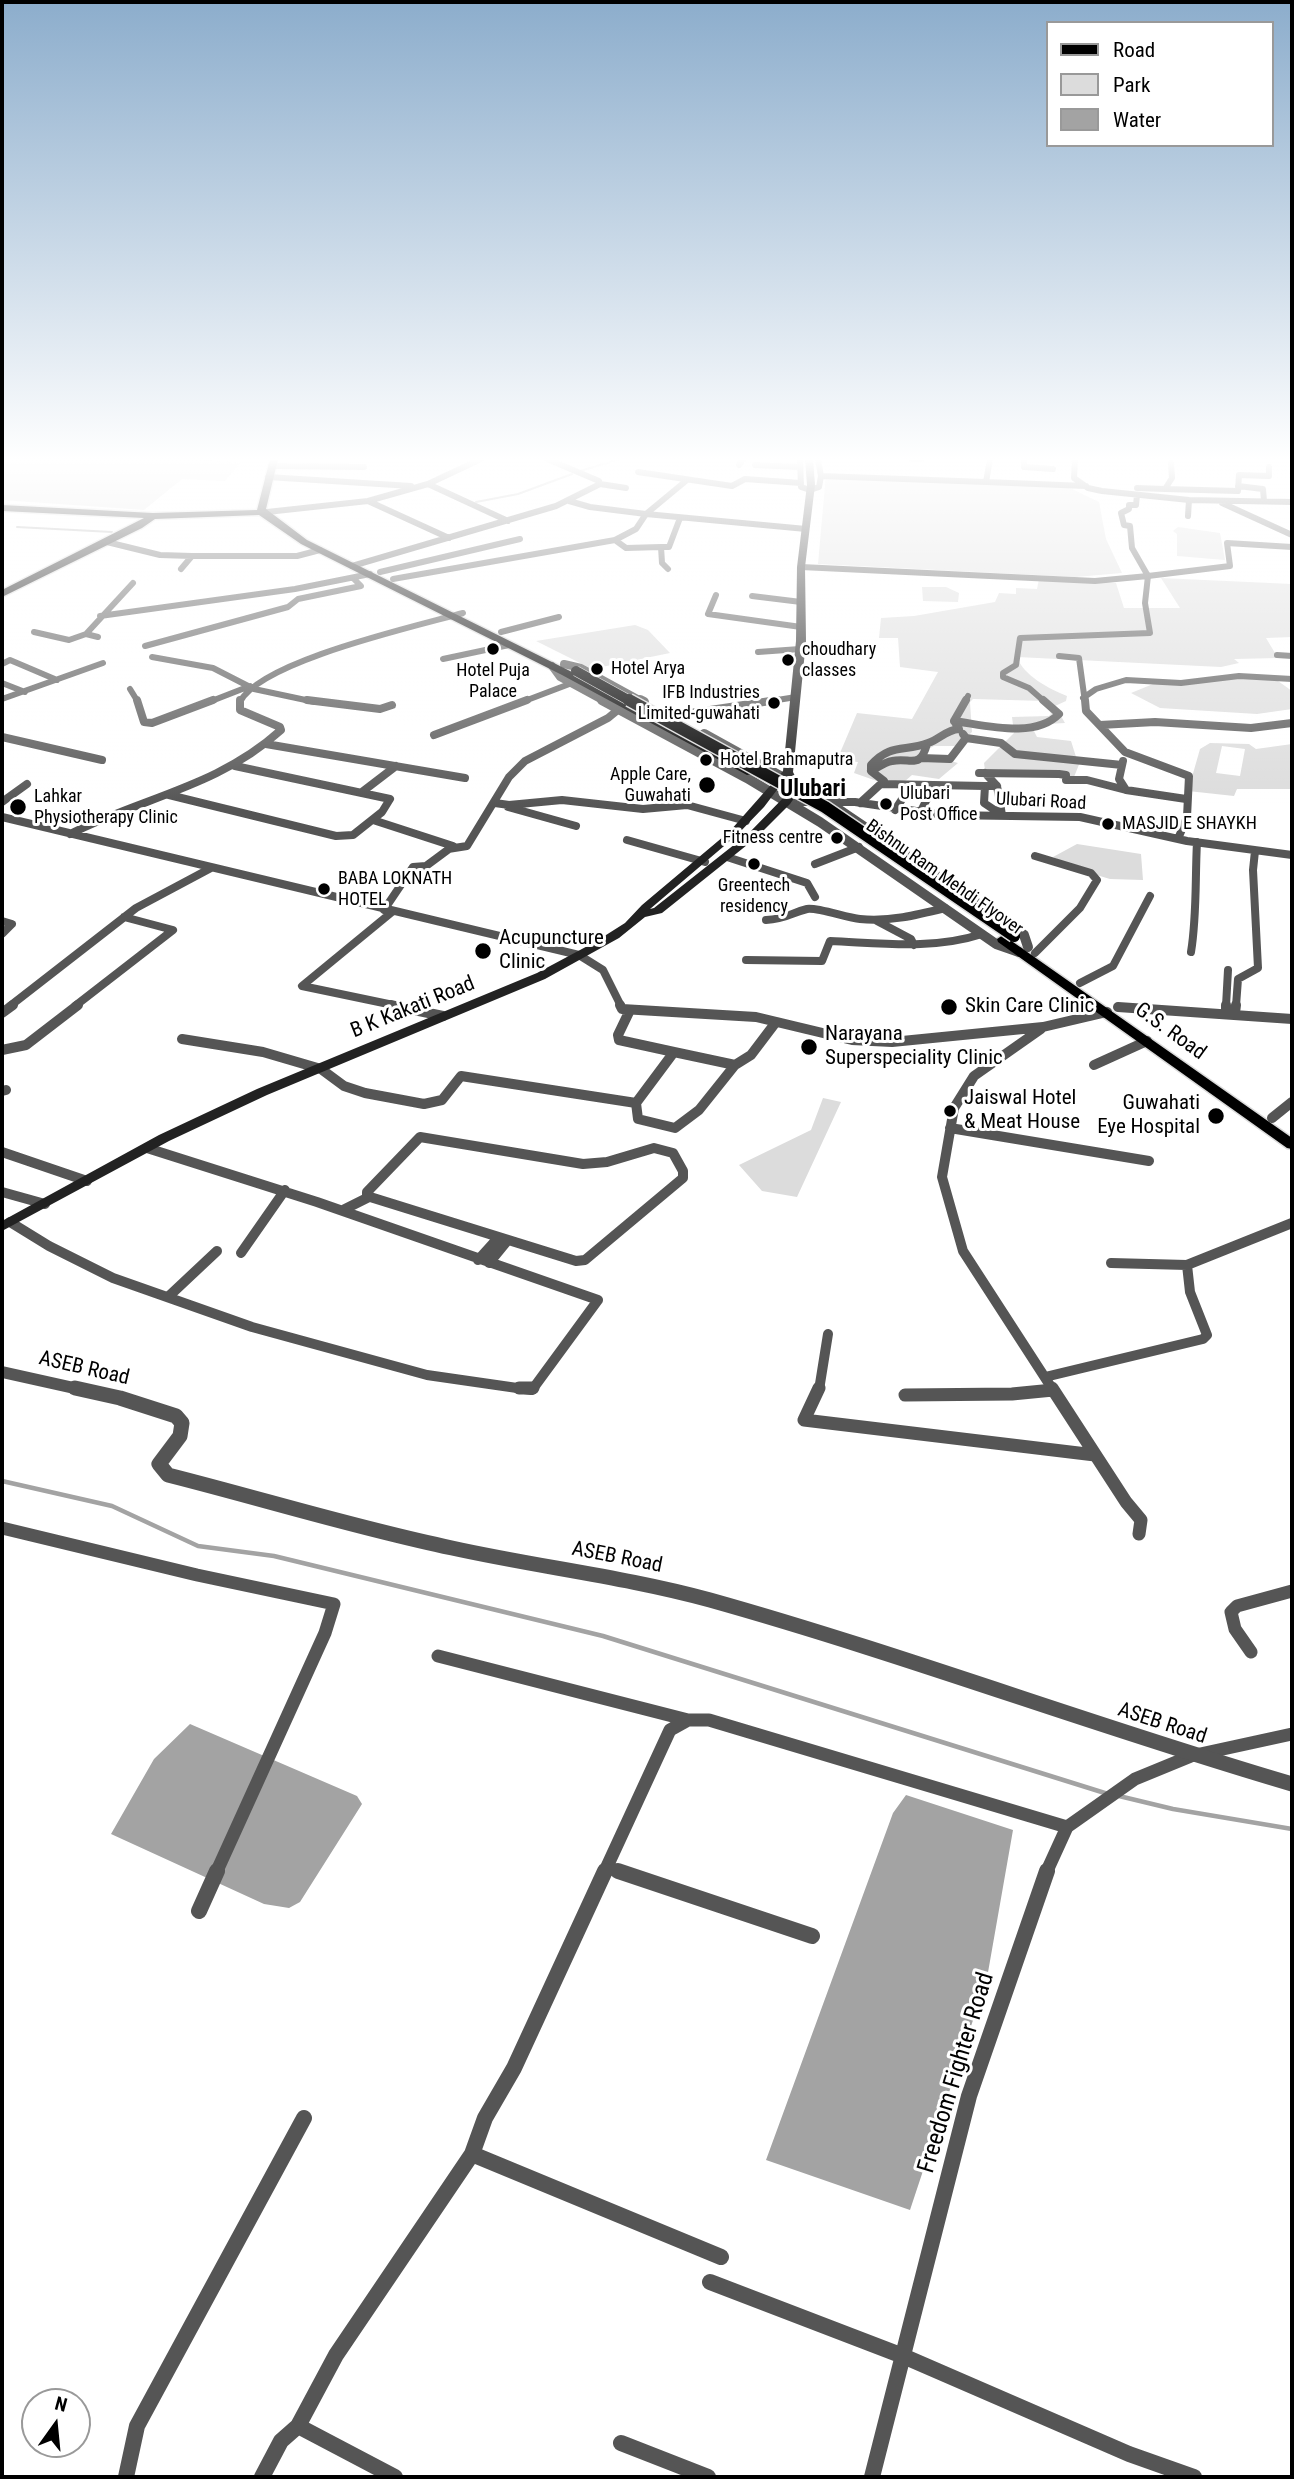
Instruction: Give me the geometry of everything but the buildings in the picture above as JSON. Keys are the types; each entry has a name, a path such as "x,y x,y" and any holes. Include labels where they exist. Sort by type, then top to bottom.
{"main road":[{"path":"2,594 41,575"},
{"path":"378,575 451,615 566,672"},
{"path":"380,575 463,612 566,672"},
{"path":"642,914 658,911 727,857 792,794 794,783 785,774 800,649 801,575"},
{"name":"Bishnu Ram Mehdi Flyover","path":"566,672 793,797 1029,951"},
{"name":"B K Kakati Road","path":"6,1224 147,1148 262,1092 541,976 579,955 642,914 646,907 705,862 746,821 785,774"},
{"name":"G.S. Road","path":"1029,951 1080,983 1147,1041 1292,1146"},
{"name":"G.S. Road","path":"1029,951 1292,1133"}],"street":[{"path":"100,616 369,575"},
{"path":"393,579 420,575"},
{"path":"962,575 1095,581 1159,575"},
{"path":"921,758 927,744 956,725 1031,728 1056,720 1059,714 1048,704 1028,688 1003,677 1003,673 1016,664 1020,638 1150,633 1145,603 1148,576"},
{"path":"145,646 288,607 295,600 361,586 354,579"},
{"path":"34,632 69,640 86,634 133,583"},
{"path":"716,596 708,614 801,627"},
{"path":"751,596 801,602"},
{"path":"70,834 112,812 166,795 235,766 266,744 281,730 280,726 240,710 240,699 273,674 346,645 463,612"},
{"path":"500,632 559,617"},
{"path":"86,634 98,638"},
{"path":"443,659 509,645"},
{"path":"758,652 800,649"},
{"path":"1277,655 1292,656"},
{"path":"1059,656 1079,658 1086,711 1125,752 1189,776 1187,817 1178,839"},
{"path":"152,657 213,668 252,688 329,703 380,709 392,705"},
{"path":"2,664 10,660 57,680"},
{"path":"2,699 103,663"},
{"path":"434,734 566,672 581,668 785,774"},
{"path":"566,672 619,709 771,792 859,848 996,944 1029,951"},
{"path":"1083,698 1096,689 1126,680 1181,683 1239,677 1292,679"},
{"path":"2,683 25,692"},
{"path":"130,690 139,703 144,722 152,723 252,688"},
{"path":"956,725 968,696"},
{"path":"670,716 796,697"},
{"path":"449,849 467,846 509,777 525,761 608,718 619,709"},
{"path":"1100,725 1156,722 1251,728 1292,723"},
{"path":"956,725 966,738 1001,743 1014,754 1122,765"},
{"path":"2,737 102,760"},
{"path":"871,771 891,761 950,758 966,738"},
{"path":"266,744 465,778"},
{"path":"871,771 871,765 877,757 889,750 900,746 927,744"},
{"path":"1125,752 1119,779 1126,790"},
{"path":"166,795 336,836 353,835 382,813 390,799 235,766"},
{"path":"362,792 396,766"},
{"path":"871,771 884,781 882,784"},
{"path":"1002,815 997,786 982,773 1059,774 1066,775 1066,780 1087,780 1126,790 1186,799"},
{"path":"794,783 879,835 1024,935 1029,951"},
{"path":"860,803 882,784 922,788 960,783 997,786"},
{"path":"2,802 27,784"},
{"path":"985,786 984,803 1002,815"},
{"path":"895,810 910,787"},
{"path":"920,813 930,793 922,788"},
{"path":"495,803 509,805 562,800 643,809 687,805 746,821"},
{"name":"Ulubari Road","path":"786,802 860,803 920,813 1080,817 1178,839 1292,855"},
{"path":"495,803 576,826"},
{"path":"2,817 579,955 603,970 622,1009 756,1017 852,1040 892,1042 1043,1027 1112,1010 1231,1013 1292,1019"},
{"path":"373,820 453,846 426,866 413,867 388,911 302,986 443,1016"},
{"path":"815,864 859,848 879,835"},
{"path":"627,840 705,862"},
{"path":"1191,952 1196,921 1194,895 1197,842"},
{"path":"859,848 892,844"},
{"path":"1231,1013 1238,979 1258,968 1253,870 1255,851"},
{"path":"1029,951 1084,901 1096,886 1097,880 1091,873 1035,856"},
{"path":"727,857 807,883 815,897"},
{"path":"2,1013 124,917 151,899 211,868"},
{"path":"1080,983 1113,967 1150,896"},
{"path":"766,920 785,919 809,908 841,918 877,921 897,920 945,908"},
{"path":"2,1050 26,1045 173,930 124,917"},
{"path":"2,921 12,924 2,934"},
{"path":"877,921 911,939 914,944"},
{"path":"746,960 822,961 830,941 842,939 914,944 963,940 982,933"},
{"path":"1228,970 1231,1013"},
{"path":"630,1010 618,1035 623,1043 735,1065"},
{"path":"674,1052 636,1103 635,1110 638,1119 672,1129 691,1117 735,1065 751,1055 776,1022"},
{"path":"1043,1027 974,1076 954,1108 942,1177 963,1251 1095,1455 1141,1520 1139,1534"},
{"path":"182,1040 263,1052 321,1069 344,1086 365,1093 424,1104 446,1099 461,1076 636,1103"},
{"path":"1094,1065 1147,1041"},
{"path":"1272,1118 1292,1102"},
{"path":"950,1128 1149,1161"},
{"path":"420,1137 583,1164 607,1162 660,1148 673,1153 683,1171 683,1178 585,1260 576,1261 502,1240 372,1199 367,1192 420,1137"},
{"path":"6,1224 113,1278 252,1327 427,1375 532,1390 598,1300 483,1262 285,1190 147,1148"},
{"path":"2,1152 87,1181"},
{"path":"241,1252 285,1190"},
{"path":"2,1192 45,1204"},
{"path":"347,1212 372,1199"},
{"path":"1111,1263 1187,1265 1292,1223"},
{"path":"483,1262 502,1240"},
{"path":"168,1297 217,1251"},
{"path":"1045,1377 1205,1338 1207,1335 1186,1275 1187,1265"},
{"path":"828,1334 819,1389 804,1420 1095,1455"},
{"name":"ASEB Road","path":"2,1372 120,1398 176,1416 182,1423 182,1431 159,1464 168,1475 176,1478 368,1530 466,1552 639,1583 710,1600 1191,1756 1292,1784"},
{"path":"905,1395 1012,1394 1053,1390"},
{"path":"2,1528 197,1576 334,1604 309,1669 199,1911"},
{"path":"1251,1652 1235,1629 1231,1612 1237,1606 1292,1591"},
{"path":"438,1656 688,1720 709,1720 1067,1828"},
{"path":"262,2477 281,2441 299,2426 336,2355 472,2154 485,2118 514,2068 670,1730 688,1720"},
{"name":"Freedom Fighter Road","path":"872,2477 969,2096 1049,1864 1067,1828 1135,1779 1191,1756 1292,1734"},
{"path":"607,1867 812,1936"},
{"path":"126,2477 137,2426 304,2118"},
{"path":"472,2154 721,2256"},
{"path":"710,2282 903,2356 1129,2454 1194,2477"},
{"path":"299,2426 395,2477"},
{"path":"621,2443 708,2477"}],"green space":[{"path":"1030,575 1103,575 1076,577"},
{"path":"1161,578 1292,584 1292,637 1266,638 1278,658 1234,659 1239,663 1221,667 1017,657 1031,675 1067,696 1066,701 1055,706 1065,723 1031,725 1037,737 1071,741 1080,762 1074,777 986,777 984,763 1014,733 1012,717 1049,716 1051,714 1045,701 973,699 970,702 972,732 956,746 934,746 921,753 958,763 939,779 912,775 897,788 854,773 858,762 837,760 857,713 912,719 938,672 900,667 898,638 879,638 881,618 914,616 995,602 999,593 1016,594 1016,588 1037,589 1039,579 1116,583 1124,608 1180,608"},
{"path":"922,587 946,587 959,593 958,602 923,601"},
{"path":"635,625 648,630 670,653 592,669 536,641"},
{"path":"1231,676 1278,681 1292,691 1292,709 1257,714 1160,708 1131,693 1153,684"},
{"path":"1210,743 1249,744 1256,749 1292,744 1292,789 1237,789 1234,796 1188,791 1200,749","holes":["1222,746 1245,749 1240,776 1216,773"]},
{"path":"1077,844 1141,854 1143,880 1110,879 1083,871 1053,857"},
{"path":"823,1098 841,1102 797,1197 762,1191 739,1165 811,1130"}],"water":[{"path":"190,1724 357,1796 362,1804 300,1902 289,1908 264,1904 111,1834 154,1759"},
{"path":"906,1795 1013,1830 987,1978 910,2210 766,2160 893,1813"}],"waterway":[{"path":"2,1481 112,1506 198,1546 274,1556 603,1636 1108,1794"},
{"path":"1119,1796 1173,1809 1292,1829"}],"place":[{"name":"Hotel Puja Palace","path":"493,649"},
{"name":"choudhary classes","path":"788,660"},
{"name":"Hotel Arya","path":"597,669"},
{"name":"IFB Industries Limited-guwahati","path":"774,703"},
{"name":"Hotel Brahmaputra","path":"706,760"},
{"name":"Apple Care, Guwahati","path":"707,785"},
{"name":"Ulubari Post Office","path":"886,804"},
{"name":"Lahkar Physiotherapy Clinic","path":"18,807"},
{"name":"MASJID E SHAYKH","path":"1108,824"},
{"name":"Fitness centre","path":"837,838"},
{"name":"Greentech residency","path":"754,864"},
{"name":"BABA LOKNATH HOTEL","path":"324,889"},
{"name":"Acupuncture Clinic","path":"483,951"},
{"name":"Skin Care Clinic","path":"949,1007"},
{"name":"Narayana Superspeciality Clinic","path":"809,1047"},
{"name":"Jaiswal Hotel & Meat House","path":"950,1111"},
{"name":"Guwahati Eye Hospital","path":"1216,1116"}],"district":[{"name":"Ulubari","path":"813,790"}]}
